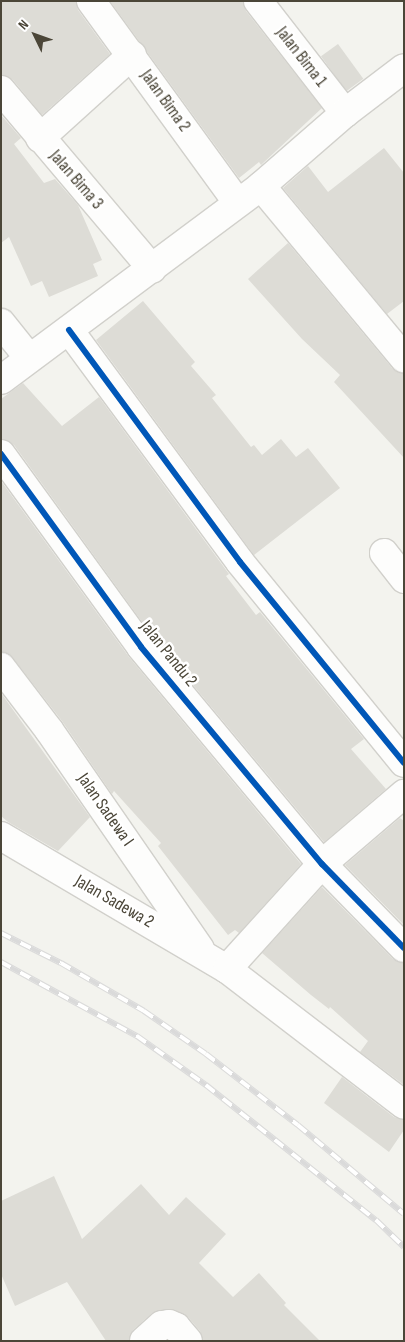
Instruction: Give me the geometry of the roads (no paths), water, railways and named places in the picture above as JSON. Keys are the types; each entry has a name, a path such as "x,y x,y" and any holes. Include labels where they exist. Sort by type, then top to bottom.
{"street":[{"name":"Jalan Bima 2","path":"91,1 237,202"},
{"name":"Jalan Bima 1","path":"258,1 345,113"},
{"path":"40,138 132,55"},
{"path":"1,380 152,269 237,202 261,186 345,113 404,68"},
{"name":"Jalan Bima 3","path":"1,90 152,269"},
{"path":"261,186 404,358"},
{"path":"1,323 29,358"},
{"path":"69,330 240,562 404,763"},
{"name":"Jalan Pandu 2","path":"1,454 141,646 322,864 404,948"},
{"path":"384,553 404,579"},
{"name":"Jalan Sadewa I","path":"1,667 49,730 216,962"},
{"path":"404,794 322,864 216,962 404,1105"},
{"name":"Jalan Sadewa 2","path":"1,836 216,962"},
{"path":"144,1341 162,1325 168,1324 176,1327 188,1341"}],"railway":[{"path":"1,933 61,963 144,1011 206,1054 298,1125 404,1214"},
{"path":"1,962 137,1036 206,1085 376,1220 404,1247"}]}
